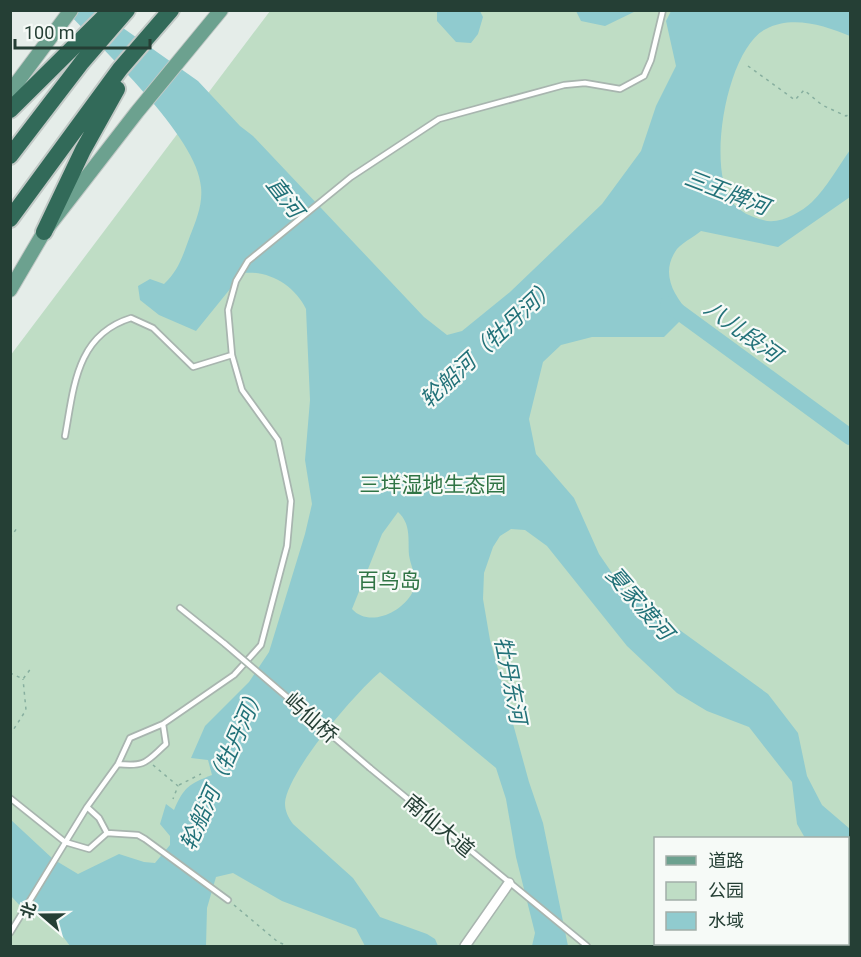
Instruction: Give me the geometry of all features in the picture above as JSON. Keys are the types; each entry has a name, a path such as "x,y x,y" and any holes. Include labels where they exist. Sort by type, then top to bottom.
{"highway":[{"path":"10,156 43,112 76,57 111,10"},
{"path":"10,110 76,57 127,10"},
{"path":"10,219 68,140 113,87 171,10"},
{"path":"44,232 113,87"}],"main road":[{"path":"10,92 71,10"},
{"path":"10,290 44,232 137,112 221,10"}],"street":[{"path":"465,946 509,883"}],"lane":[{"path":"10,933 64,842 118,764 130,738 163,724 234,675 261,645 287,546 291,501 278,440 242,390 232,355 228,310 236,281 248,261 327,195 439,119 564,85 585,83 620,89 644,76 651,60 663,10"},
{"path":"65,436 84,352 111,324 131,318 153,328 193,367 232,355"},
{"name":"屿仙桥","path":"180,608 370,768"},
{"path":"118,764 138,766 147,761 166,744 163,724"},
{"name":"南仙大道","path":"370,768 587,946"},
{"path":"10,798 64,842 89,849 107,833 138,835 228,900"},
{"path":"87,807 99,818 107,833"}],"path":[{"path":"748,66 795,100 804,90 822,105 846,116 850,114"},
{"path":"10,538 17,528"},
{"path":"10,735 26,710 23,679 32,667"},
{"path":"10,673 23,679"},
{"path":"147,761 178,786"},
{"path":"173,799 178,786 201,774"},
{"path":"228,900 278,942 288,946"}],"green space":[{"name":"三垟湿地生态园","path":"270,11 850,11 850,946 11,946 10,356"}],"water":[{"path":"66,11 99,11 198,81 424,317 447,335 462,331 510,292 602,204 641,151 656,106 676,66 666,21 671,11 850,11 850,36 820,26 798,22 776,25 766,29 752,40 731,83 721,137 721,163 724,186 735,206 754,217 776,221 795,214 812,202 850,150 850,197 778,247 701,231 680,246 669,268 674,292 689,312 664,337 592,337 561,345 543,362 529,419 536,454 574,498 599,554 623,589 768,694 798,733 807,776 822,805 850,829 849,900 849,837 804,837 797,824 792,782 749,727 707,711 677,693 627,646 547,546 525,530 511,529 500,536 493,547 484,573 483,599 490,640 529,782 543,823 568,946 532,946 535,933 516,857 506,799 496,768 380,672 340,714 310,753 289,789 285,803 286,809 293,824 353,878 380,917 427,934 435,939 438,946 365,946 356,929 282,901 233,873 216,877 207,908 206,946 70,946 53,923 23,909 11,896 10,819 53,859 78,874 119,854 155,863 170,845 170,836 160,824 166,804 174,810 188,787 212,775 208,760 191,758 205,726 249,682 269,652 312,504 305,460 310,400 306,309 295,293 271,277 243,273 196,331 159,315 140,300 138,286 150,279 164,284 177,268 198,212 201,187 196,167 184,144 146,94","holes":["398,512 405,521 409,555 415,579 414,590 406,602 391,613 375,617 359,614 352,609 382,534"]},
{"path":"437,11 480,11 483,17 478,34 471,43 456,42 437,21"},
{"path":"576,11 636,11 605,26 581,21"},
{"path":"768,945 814,945 813,946"}],"waterway":[{"name":"八儿段河","path":"668,304 850,437"}],"water label":[{"name":"三王牌河","path":"727,192"},
{"name":"直河","path":"285,197"},
{"name":"轮船河（牡丹河）","path":"488,343"},
{"name":"夏家渡河","path":"640,603"},
{"name":"牡丹东河","path":"511,680"},
{"name":"轮船河（牡丹河）","path":"222,768"}],"park label":[{"name":"百鸟岛","path":"389,581"}]}
